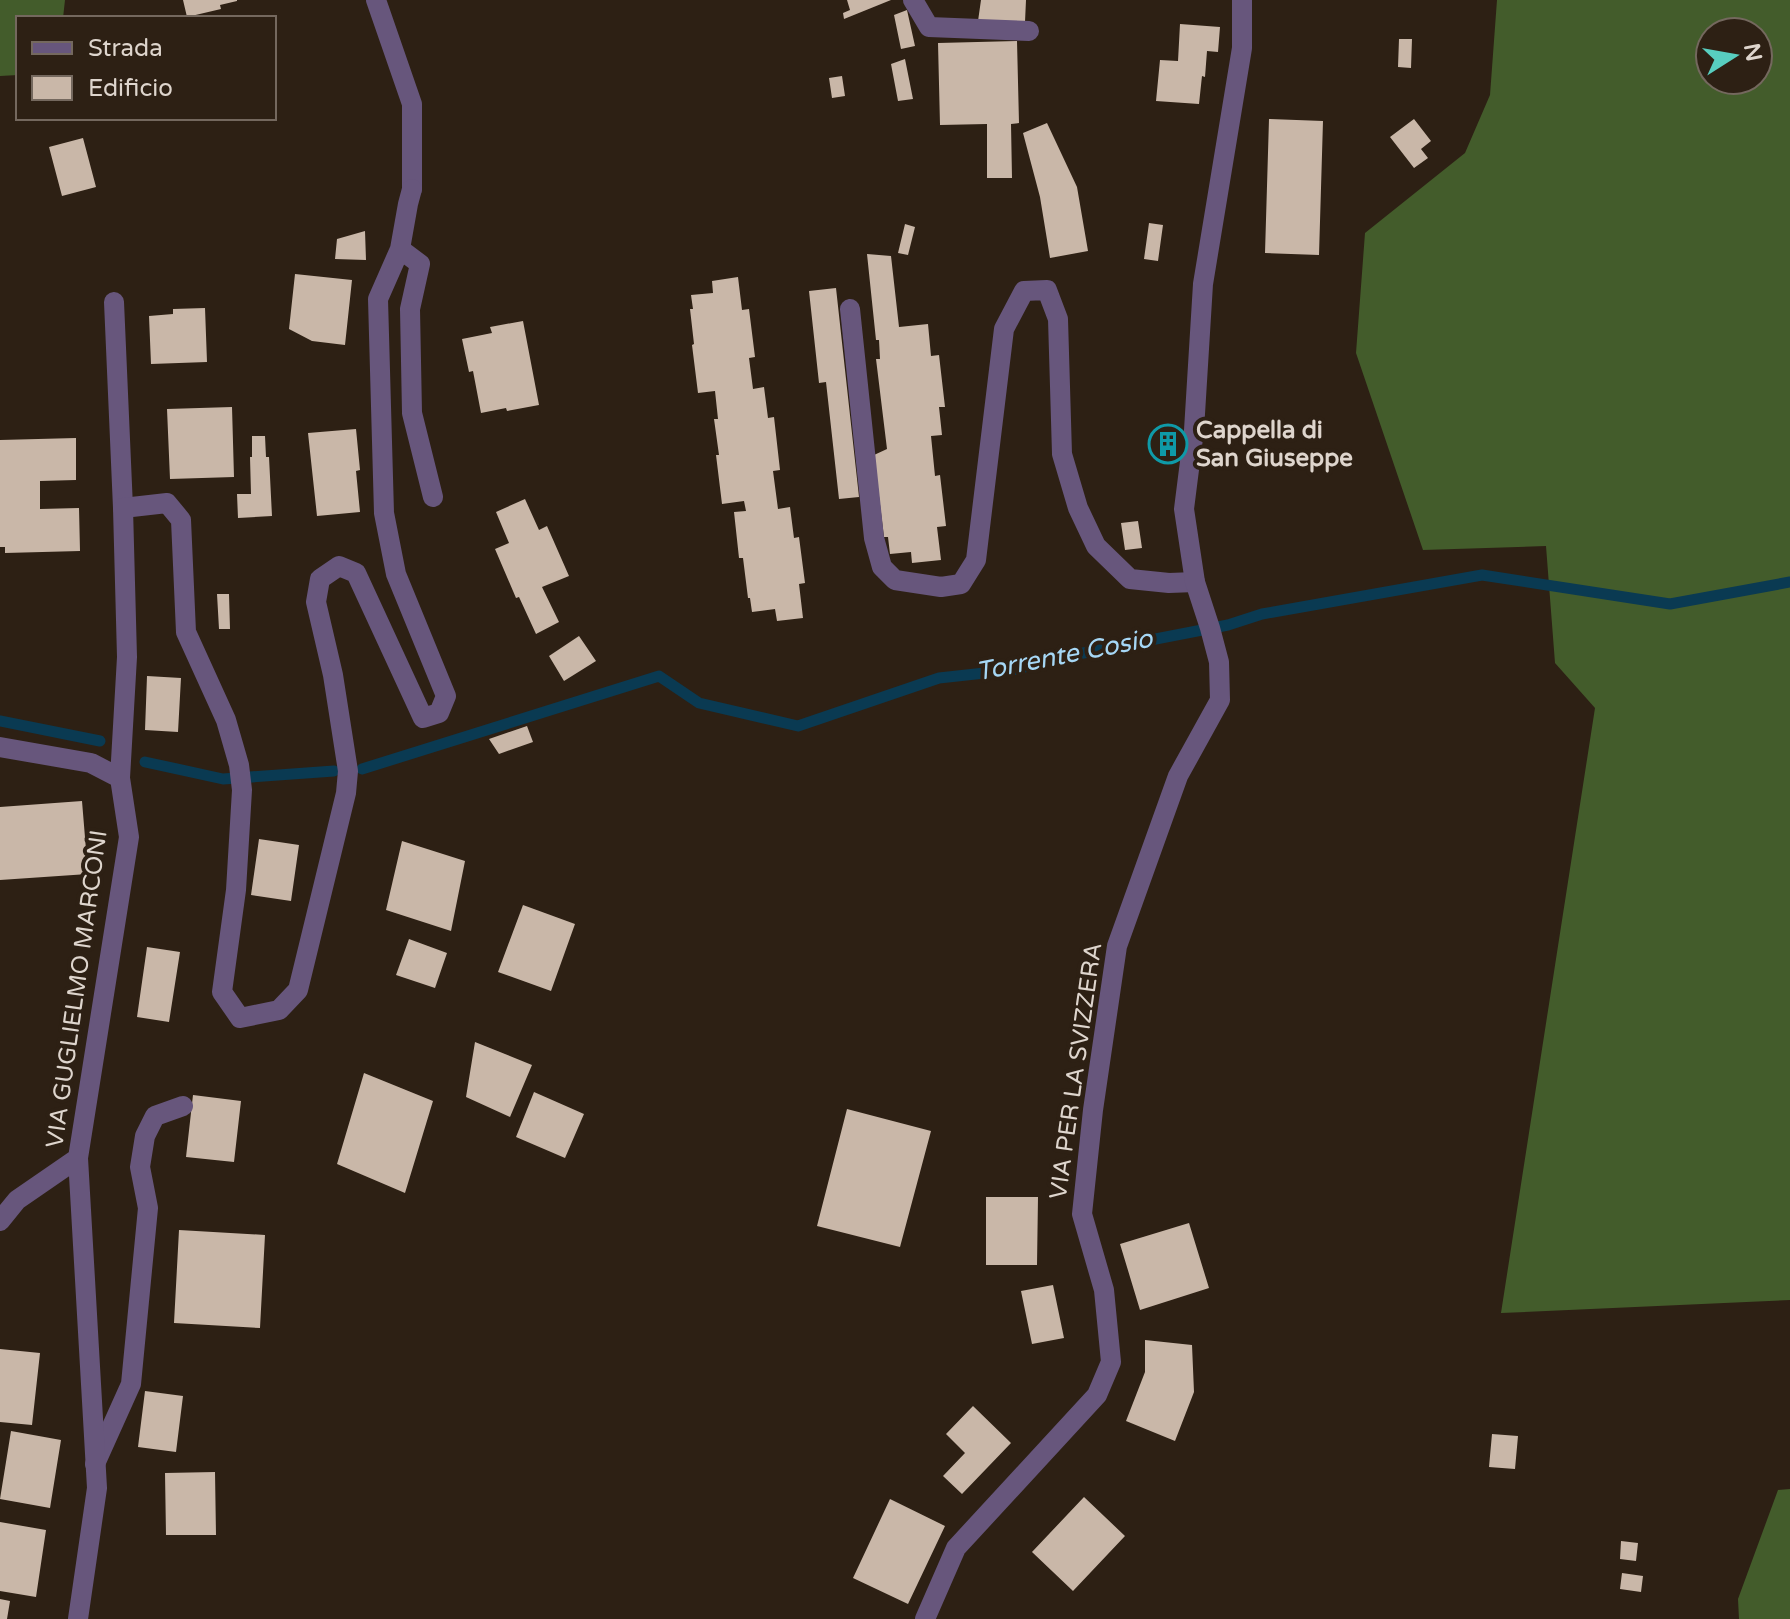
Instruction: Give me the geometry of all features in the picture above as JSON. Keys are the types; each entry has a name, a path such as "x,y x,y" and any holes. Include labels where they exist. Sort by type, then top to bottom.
{"street":[{"path":"123,508 167,503 181,520 186,632 226,720 239,765 242,790 236,890 222,992 240,1018 279,1010 298,990 346,793 348,771 335,689 316,602 320,579 339,566 356,573 423,718 439,713 446,696 396,574 384,513 378,299 400,249 412,189 412,104 376,0"},
{"path":"913,0 929,27 1029,31"},
{"name":"VIA PER LA SVIZZERA","path":"925,1619 956,1548 1097,1395 1111,1362 1104,1290 1082,1214 1093,1110 1117,946 1178,776 1220,700 1219,662 1195,582 1184,509 1194,430 1203,284 1242,48 1242,0"},
{"path":"400,249 420,264 410,309 412,413 433,497"},
{"path":"850,309 874,538 882,567 895,580 941,587 961,584 976,560 1004,329 1024,291 1047,290 1058,319 1062,454 1078,508 1096,546 1130,579 1195,582"},
{"name":"VIA GUGLIELMO MARCONI","path":"78,1619 97,1488 78,1158 129,837 120,778 127,657 114,302"},
{"path":"0,747 91,763 120,778"},
{"path":"95,1464 131,1384 148,1208 140,1167 145,1136 155,1116 183,1106"},
{"path":"0,1221 17,1200 78,1158"}],"green space":[{"path":"0,0 65,0 63,16 16,16 16,75 0,76"},
{"path":"1497,0 1790,0 1790,1300 1501,1313 1595,708 1555,663 1546,546 1423,550 1356,353 1365,233 1465,153 1490,95"},
{"path":"1790,1489 1790,1619 1739,1619 1738,1599 1778,1490"}],"building":[{"path":"183,0 237,0 220,5 221,9 187,16"},
{"path":"847,0 891,0 844,19 843,13 850,10"},
{"path":"981,0 1026,0 1025,22 978,21"},
{"path":"907,10 915,46 901,49 894,15"},
{"path":"1180,24 1220,27 1218,52 1207,51 1199,104 1156,101 1160,60 1178,61"},
{"path":"1399,39 1412,39 1411,68 1398,67"},
{"path":"1017,41 1019,123 1011,124 1012,178 987,178 987,124 940,125 938,43"},
{"path":"905,59 913,99 898,101 891,64"},
{"path":"842,76 845,96 832,98 829,78"},
{"path":"1269,119 1323,121 1319,255 1265,253"},
{"path":"1414,119 1431,141 1421,149 1428,158 1414,168 1390,137"},
{"path":"1047,123 1077,187 1088,251 1050,258 1040,197 1023,133"},
{"path":"83,138 96,187 62,196 49,147"},
{"path":"1149,223 1163,225 1158,261 1144,259"},
{"path":"905,224 915,227 908,255 898,253"},
{"path":"365,231 366,260 335,259 337,239"},
{"path":"867,254 891,256 899,327 928,324 931,356 939,355 945,407 939,407 942,435 931,436 935,476 940,475 946,526 937,527 941,560 912,563 911,552 890,554 888,537 884,537 874,455 887,449 876,359 880,359 879,340 876,340"},
{"path":"295,274 352,280 345,345 312,341 289,329"},
{"path":"738,277 742,310 749,309 755,357 749,358 753,389 764,387 768,418 774,417 780,470 773,471 778,509 790,507 794,538 799,537 805,583 799,584 803,618 777,621 775,609 752,612 743,558 739,558 734,512 746,511 744,501 722,504 716,455 719,455 714,419 718,419 715,391 698,393 692,345 691,295 713,293 712,281"},
{"path":"836,288 859,497 839,499 826,382 819,383 809,291"},
{"path":"205,308 207,362 151,364 149,316 173,314 173,309"},
{"path":"523,321 539,405 481,413 473,371 469,372 462,339 492,333 490,327"},
{"path":"232,407 234,477 170,479 167,409"},
{"path":"356,429 360,512 317,516 308,433"},
{"name":"Cappella di San Giuseppe","path":"1178,434 1180,452 1157,455 1155,436"},
{"path":"252,436 265,436 272,516 238,518 237,494 251,494"},
{"path":"76,438 76,480 40,481 40,509 79,508 80,551 5,553 5,547 0,547 0,440"},
{"path":"525,499 539,530 547,526 569,576 542,587 559,622 536,634 495,549 509,543 496,512"},
{"path":"1138,521 1142,548 1125,550 1121,523"},
{"path":"217,594 229,594 230,629 219,629"},
{"path":"579,636 596,661 564,681 549,656"},
{"path":"147,676 181,678 178,732 145,730"},
{"path":"527,726 533,742 499,754 489,739"},
{"path":"82,801 88,874 0,880 0,807"},
{"path":"259,839 299,845 291,901 251,895"},
{"path":"402,841 465,861 451,931 386,910"},
{"path":"523,905 575,924 551,991 498,972"},
{"path":"409,939 447,953 435,988 396,975"},
{"path":"147,947 180,952 169,1022 137,1017"},
{"path":"475,1042 532,1065 510,1117 466,1097"},
{"path":"364,1073 433,1101 405,1193 337,1164"},
{"path":"534,1092 584,1114 565,1158 516,1137"},
{"path":"193,1095 241,1101 234,1162 186,1157"},
{"path":"847,1109 931,1131 900,1247 817,1226"},
{"path":"986,1197 1038,1197 1037,1265 986,1265"},
{"path":"1189,1223 1209,1288 1140,1310 1120,1244"},
{"path":"179,1230 265,1235 260,1328 174,1323"},
{"path":"1053,1285 1064,1338 1032,1344 1021,1291"},
{"path":"1145,1340 1192,1345 1194,1392 1175,1441 1126,1421 1145,1372"},
{"path":"0,1349 40,1353 32,1425 0,1422"},
{"path":"145,1391 183,1396 176,1452 138,1447"},
{"path":"973,1406 1011,1443 962,1494 943,1476 965,1453 946,1434"},
{"path":"11,1431 61,1440 50,1508 0,1499"},
{"path":"1492,1434 1518,1436 1515,1469 1489,1467"},
{"path":"215,1472 216,1535 166,1535 165,1473"},
{"path":"1084,1497 1125,1536 1073,1591 1032,1552"},
{"path":"890,1499 945,1526 908,1604 853,1578"},
{"path":"0,1522 46,1530 36,1597 0,1591"},
{"path":"1621,1541 1638,1543 1636,1561 1620,1559"},
{"path":"1622,1573 1643,1576 1641,1592 1620,1589"},
{"path":"0,1599 10,1601 7,1619 0,1619"}],"waterway":[{"name":"Torrente Cosio","path":"362,769 659,676 699,703 798,726 939,678 1012,670 1228,625 1262,614 1482,575 1670,604 1790,582"},
{"name":"Torrente Cosio","path":"0,721 100,741"},
{"name":"Torrente Cosio","path":"145,762 223,779 334,771"}],"place":[{"name":"Cappella di San Giuseppe","path":"1168,444"}]}
